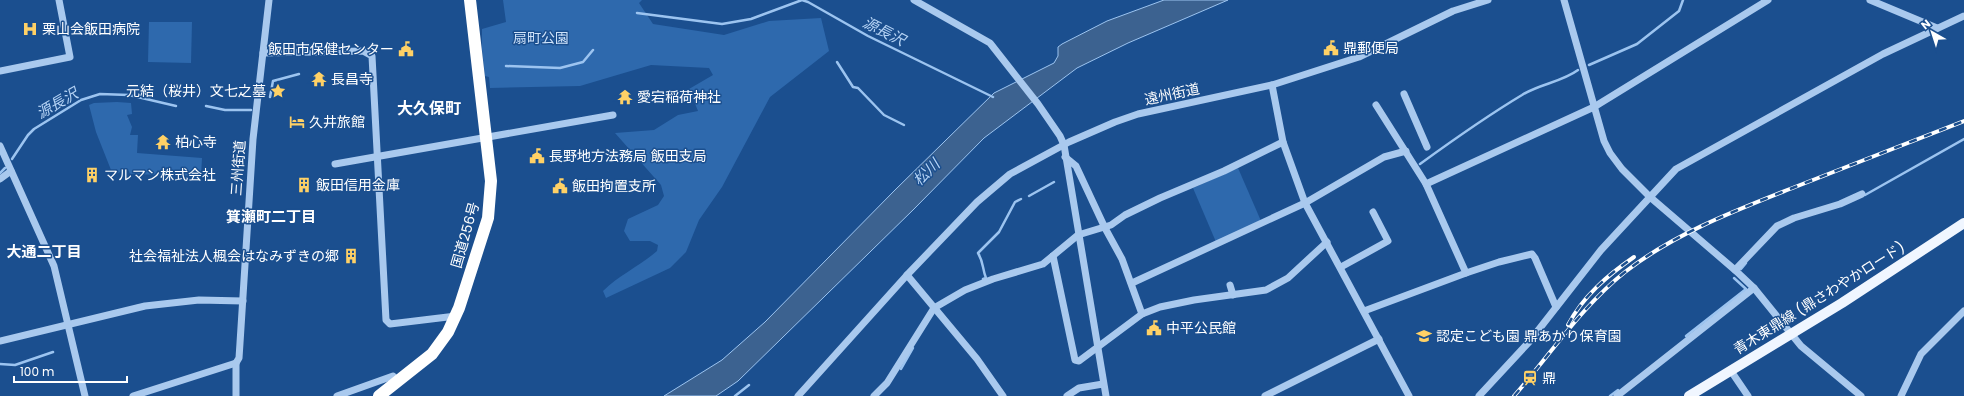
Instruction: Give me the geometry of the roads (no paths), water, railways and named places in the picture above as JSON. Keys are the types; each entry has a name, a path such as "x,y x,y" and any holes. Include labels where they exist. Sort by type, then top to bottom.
{"highway":[{"name":"国道256号","path":"379,396 432,354 448,332 457,312 488,218 491,181 470,0"}],"main road":[{"name":"青木東鼎線 (鼎さわやかロード)","path":"1689,396 1842,303 1964,223"}],"street":[{"path":"0,71 70,57 59,0"},
{"name":"三州街道","path":"236,396 234,394 236,363 239,358 253,139 269,0"},
{"path":"914,0 990,43 1004,58 1060,136 1064,145 1106,396"},
{"name":"遠州街道","path":"798,396 907,275 988,191 1010,174 1064,145 1115,122 1138,114 1272,85 1359,57 1453,11 1488,0"},
{"path":"1564,0 1604,141 1610,153 1622,169 1650,197 1754,288 1801,346 1861,396"},
{"path":"1426,184 1594,107 1768,0"},
{"path":"1870,0 1937,28"},
{"path":"1479,396 1528,342 1601,250 1676,169 1883,54 1964,16"},
{"path":"264,53 368,52 372,56 374,63 386,320 390,324 457,312"},
{"path":"1272,85 1283,142 1305,203 1380,339 1409,396"},
{"path":"1404,94 1427,147"},
{"path":"1376,105 1426,184 1466,273"},
{"path":"335,164 378,155 613,115"},
{"path":"874,396 887,384 934,308 965,290 993,279 1043,264 1078,235 1105,228 1125,215 1160,198 1231,167 1283,142"},
{"path":"0,146 54,266 85,396"},
{"path":"1132,283 1305,203 1384,157 1406,151"},
{"path":"1065,157 1076,166 1105,228 1122,259 1142,314"},
{"path":"0,179 12,171"},
{"path":"1735,270 1777,226 1794,218 1840,204 1862,194"},
{"path":"1341,267 1388,241 1373,212"},
{"path":"1052,256 1075,360 1079,361 1142,314 1160,307 1194,300 1266,290 1288,278 1327,242"},
{"path":"1364,311 1466,273 1499,262 1532,254 1536,258 1556,307"},
{"path":"907,275 977,359 1003,396"},
{"path":"1230,285 1233,295"},
{"path":"1617,396 1754,288"},
{"path":"0,341 145,306 199,300 243,301"},
{"path":"1901,396 1914,364 1921,354 1964,311"},
{"path":"1265,396 1380,339"},
{"path":"133,396 236,363"},
{"path":"1731,371 1748,396"},
{"path":"337,396 393,376 398,381"},
{"path":"1068,396 1079,388 1103,384"}],"water":[{"name":"松川","path":"1164,0 1228,0 1128,43 1077,68 984,138 914,209 738,381 716,396 664,396 722,360 765,322 895,190 994,93 1054,63 1058,56 1058,47 1062,44 1107,21"}],"waterway":[{"name":"源長沢","path":"637,13 722,24 751,19 802,0 868,36 993,97"},
{"path":"1589,65 1637,44 1679,11 1683,0"},
{"name":"源長沢","path":"506,66 560,68 583,62 593,50"},
{"path":"837,62 853,87 858,88 884,115 904,125"},
{"path":"1420,164 1470,128 1522,95 1572,74 1578,70"},
{"name":"源長沢","path":"270,97 273,81 299,74"},
{"name":"源長沢","path":"12,159 28,135 34,129 81,100 100,94 129,95 176,106"},
{"name":"源長沢","path":"206,106 225,110 251,110"},
{"path":"1865,195 1964,139"},
{"name":"源長沢","path":"0,173 5,168"},
{"path":"1029,196 1054,182"},
{"path":"983,279 986,278 978,253 999,232 1015,202 1021,199"},
{"path":"1741,269 1746,263"},
{"path":"1686,336 1746,289 1734,278"},
{"path":"901,369 913,348"},
{"path":"0,364 15,365 53,352"},
{"path":"735,396 749,385"},
{"path":"1610,396 1618,390"}],"railway":[{"path":"1514,396 1580,315 1609,285 1644,258 1685,234 1751,204 1964,121"},
{"path":"1568,325 1574,314 1589,295 1615,271 1634,257"}],"place":[{"name":"栗山会飯田病院","path":"30,29"},
{"name":"鼎郵便局","path":"1331,48"},
{"name":"飯田市保健センター","path":"406,49"},
{"name":"長昌寺","path":"319,79"},
{"name":"元結（桜井）文七之墓","path":"278,91"},
{"name":"愛宕稲荷神社","path":"625,97"},
{"name":"久井旅館","path":"297,122"},
{"name":"柏心寺","path":"163,142"},
{"name":"長野地方法務局 飯田支局","path":"537,156"},
{"name":"マルマン株式会社","path":"92,175"},
{"name":"飯田信用金庫","path":"304,185"},
{"name":"飯田拘置支所","path":"560,186"},
{"name":"社会福祉法人楓会はなみずきの郷","path":"351,256"},
{"name":"中平公民館","path":"1154,328"},
{"name":"認定こども園 鼎あかり保育園","path":"1424,336"},
{"name":"鼎","path":"1530,378"}],"district":[{"name":"大久保町","path":"429,108"},
{"name":"箕瀬町二丁目","path":"271,216"},
{"name":"大通二丁目","path":"44,251"}],"park label":[{"name":"扇町公園","path":"541,38"}]}
